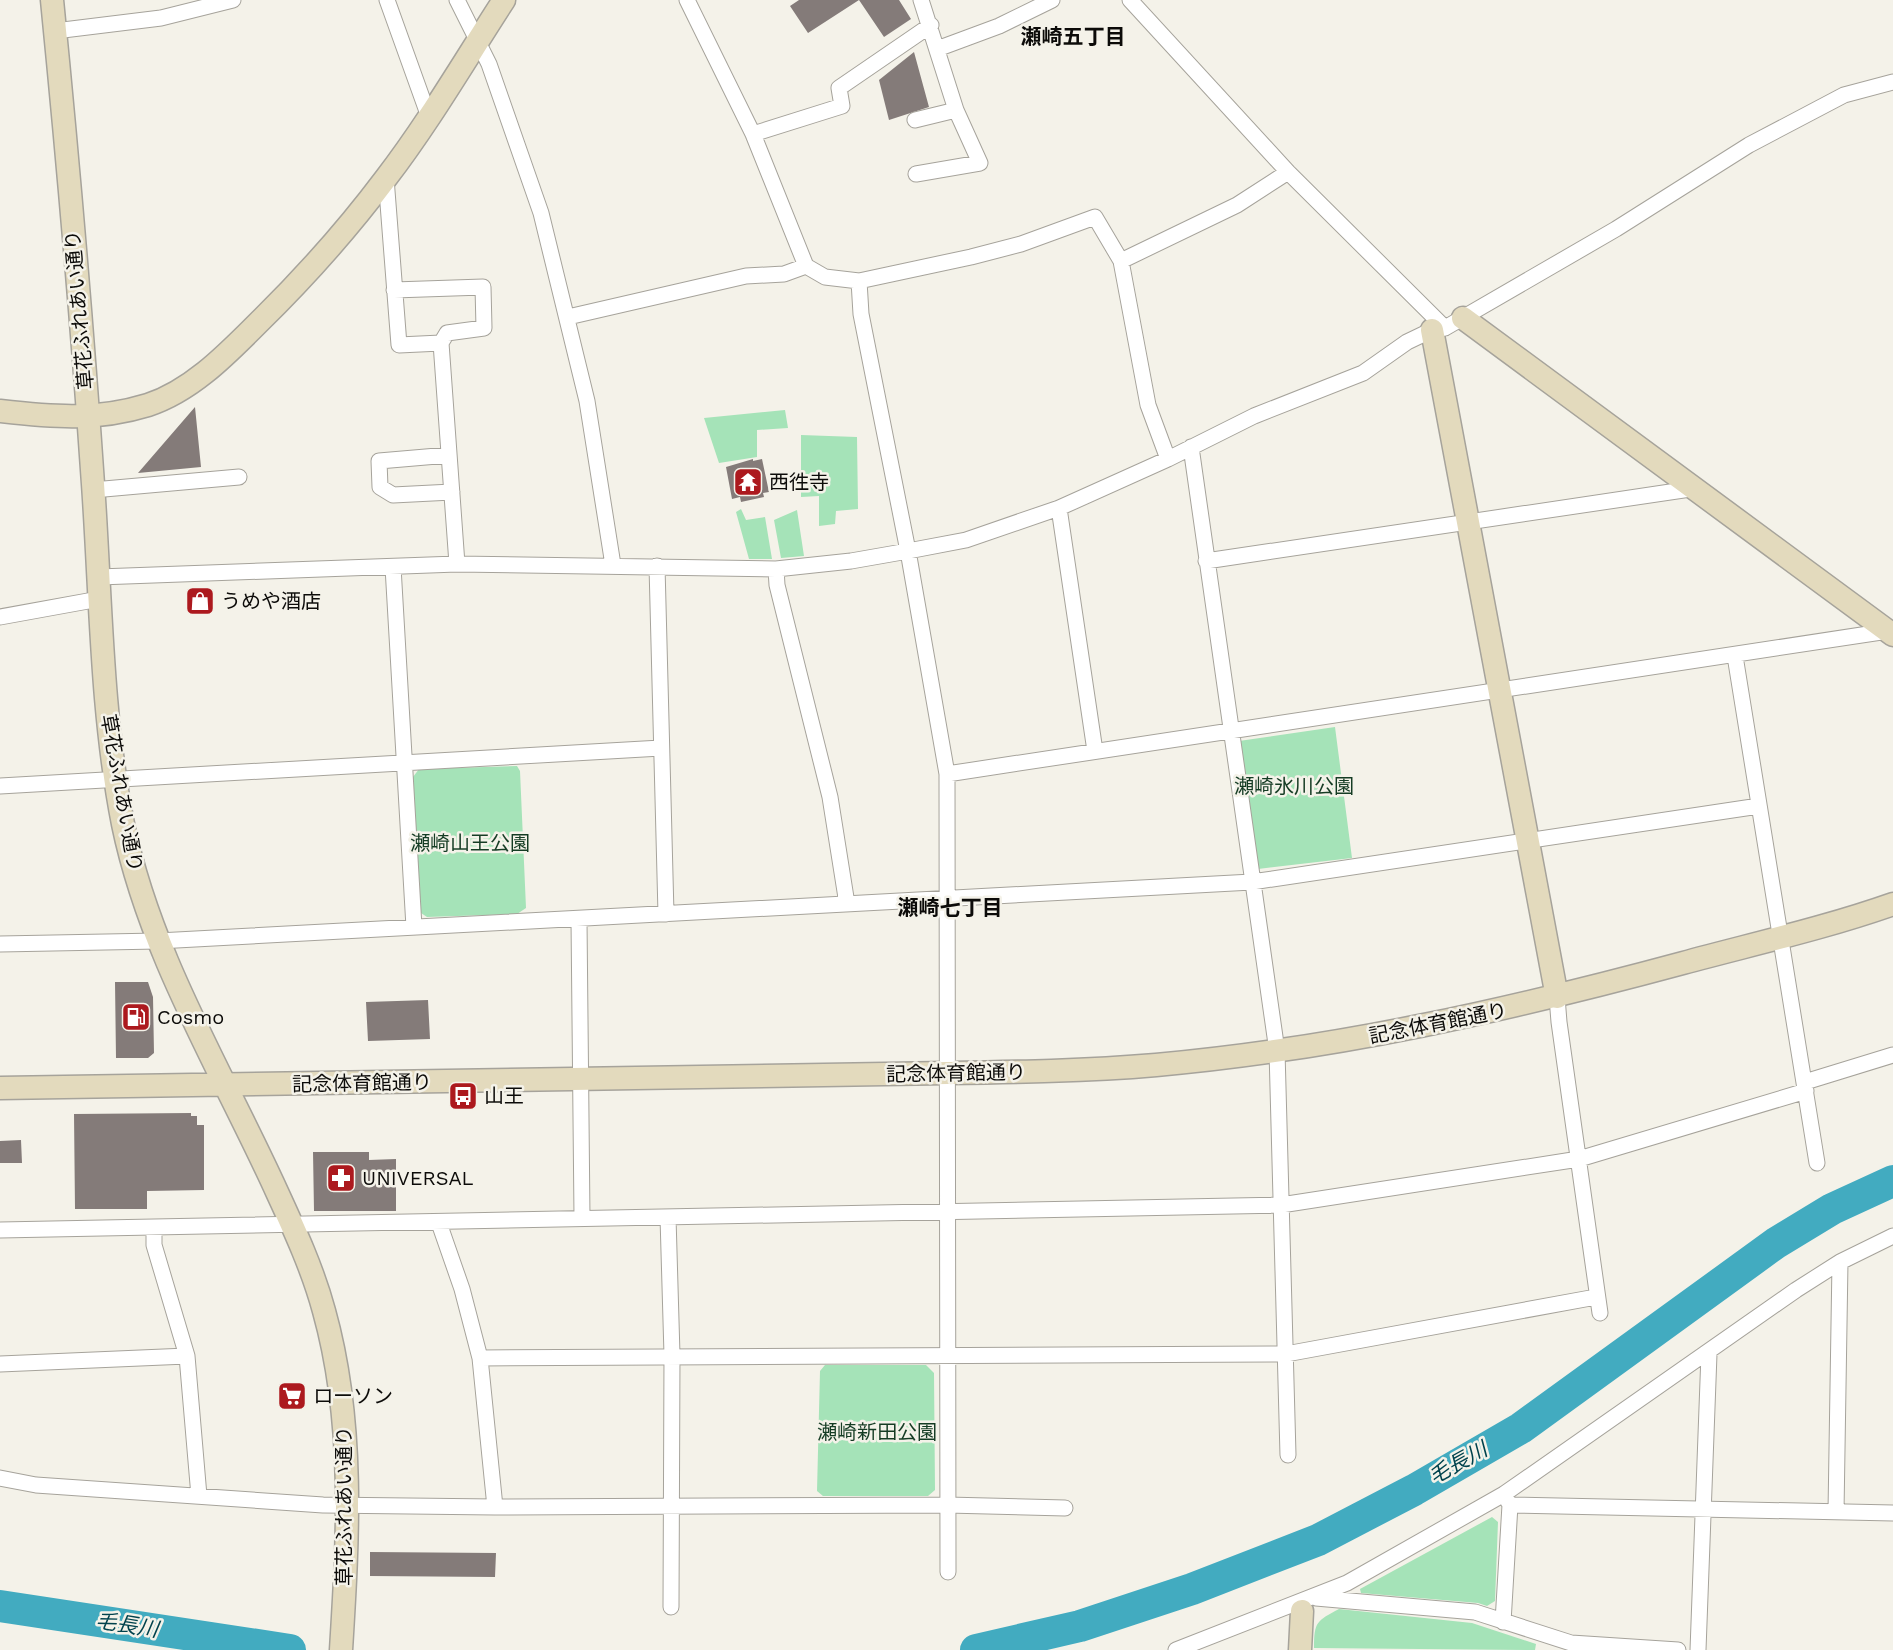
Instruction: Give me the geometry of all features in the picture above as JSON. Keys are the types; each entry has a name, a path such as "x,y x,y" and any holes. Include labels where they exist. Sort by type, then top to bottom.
{"street":[{"name":"草花ふれあい通り","path":"52,0 88,418 108,735 123,826 141,892 158,941 292,1225 321,1301 338,1366 347,1451 341,1650"},
{"path":"55,31 161,18 233,0"},
{"path":"387,0 429,117"},
{"path":"457,0 489,64 531,181 568,317 587,401 613,566"},
{"path":"0,411 88,418 150,404 180,390 220,361 309,270 386,178 429,117 504,0"},
{"path":"687,0 753,134 806,267 825,277 859,282 1021,244 1095,217 1121,261 1148,405 1167,459"},
{"path":"916,174 980,163 957,110 921,0"},
{"path":"937,49 999,26 1052,0"},
{"path":"1130,0 1288,172 1446,325 1697,488 1890,633"},
{"path":"753,134 842,106 839,88 931,25"},
{"path":"0,617 99,588 457,564 776,569 851,561 966,540 1059,507 1167,459 1254,416 1363,373 1407,342 1446,325 1616,229 1749,145 1844,95 1893,82"},
{"path":"915,120 957,110"},
{"path":"1121,261 1237,205 1288,172"},
{"path":"386,178 399,345 441,344"},
{"path":"568,317 746,276 784,274 806,267"},
{"path":"859,282 861,314 908,551 947,774 948,1572"},
{"path":"394,290 483,287 484,328 447,333 441,344 457,564"},
{"path":"1446,325 1467,521 1557,996 1596,1282 1596,1297 1600,1313"},
{"path":"1191,447 1277,1051 1288,1455"},
{"path":"449,455 379,461 380,488 393,495 452,492"},
{"path":"93,490 239,477"},
{"path":"1206,561 1697,488"},
{"path":"1059,507 1095,751"},
{"path":"657,566 666,914"},
{"path":"393,567 414,927"},
{"path":"776,569 777,585 830,797 847,904"},
{"path":"947,774 1890,633"},
{"path":"1735,656 1817,1163"},
{"path":"0,786 661,748"},
{"path":"0,944 158,941 1252,882 1759,806"},
{"name":"記念体育館通り","path":"0,1088 1094,1070 1277,1051 1446,1023 1781,937 1893,904"},
{"path":"579,920 582,1217"},
{"path":"0,1230 1281,1205 1579,1159 1893,1055"},
{"path":"668,1217 672,1355 671,1607"},
{"path":"439,1223 462,1289 480,1358 495,1507"},
{"path":"154,1228 154,1245 187,1356 199,1496"},
{"path":"1176,1650 1306,1603 1507,1500 1840,1262 1893,1236"},
{"path":"1836,1512 1840,1262"},
{"path":"480,1358 672,1355 1286,1354 1596,1297"},
{"path":"1698,1650 1709,1354"},
{"path":"0,1364 187,1356"},
{"path":"0,1478 36,1485 347,1505 671,1507 947,1505 1065,1508"},
{"path":"1507,1500 1702,1510 1893,1513"},
{"path":"1503,1622 1507,1500"},
{"path":"1306,1603 1475,1612 1571,1643 1678,1650"},
{"path":"1300,1650 1306,1603"}],"green space":[{"path":"785,410 788,428 757,430 757,457 719,463 704,418"},
{"path":"801,435 857,437 858,509 836,511 835,524 819,526 819,496 801,497"},
{"path":"741,509 746,520 765,517 772,559 749,559 736,512"},
{"path":"797,510 804,556 781,558 774,520"},
{"name":"瀬崎氷川公園","path":"1335,727 1352,858 1258,869 1239,741"},
{"name":"瀬崎山王公園","path":"517,766 520,771 526,908 517,914 427,917 421,913 413,777 419,769"},
{"name":"瀬崎新田公園","path":"825,1365 926,1365 934,1373 935,1490 928,1496 823,1496 817,1491 820,1371"},
{"path":"1492,1517 1498,1522 1495,1601 1487,1606 1478,1603 1361,1593 1360,1589"},
{"path":"1339,1609 1472,1623 1536,1644 1535,1650 1314,1648 1318,1623"}],"building":[{"path":"799,0 859,0 808,33 790,6"},
{"path":"859,0 899,0 911,19 884,37"},
{"path":"914,52 929,107 889,120 879,80"},
{"path":"195,407 201,467 138,473"},
{"path":"753,459 753,461 762,459 769,492 763,493 764,497 741,502 740,497 732,499 726,467"},
{"path":"115,982 148,982 153,997 154,1053 148,1058 116,1058"},
{"path":"428,1000 430,1039 368,1041 366,1002"},
{"path":"191,1113 191,1116 197,1116 197,1125 204,1125 204,1190 147,1191 147,1209 75,1209 74,1114"},
{"path":"21,1140 22,1163 0,1163 0,1141"},
{"path":"313,1152 369,1152 369,1160 396,1159 396,1211 314,1211"},
{"path":"370,1552 496,1553 495,1577 370,1576"}],"waterway":[{"name":"毛長川","path":"976,1650 1080,1626 1192,1589 1318,1540 1414,1490 1521,1428 1776,1243 1832,1209 1893,1181"},
{"name":"毛長川","path":"0,1606 290,1650"}],"place":[{"name":"西徃寺","path":"748,482"},
{"name":"うめや酒店","path":"200,601"},
{"name":"Cosmo","path":"136,1017"},
{"name":"山王","path":"463,1096"},
{"name":"UNIVERSAL","path":"341,1178"},
{"name":"ローソン","path":"292,1396"}],"district":[{"name":"瀬崎五丁目","path":"1073,37"},
{"name":"瀬崎七丁目","path":"950,908"}]}
